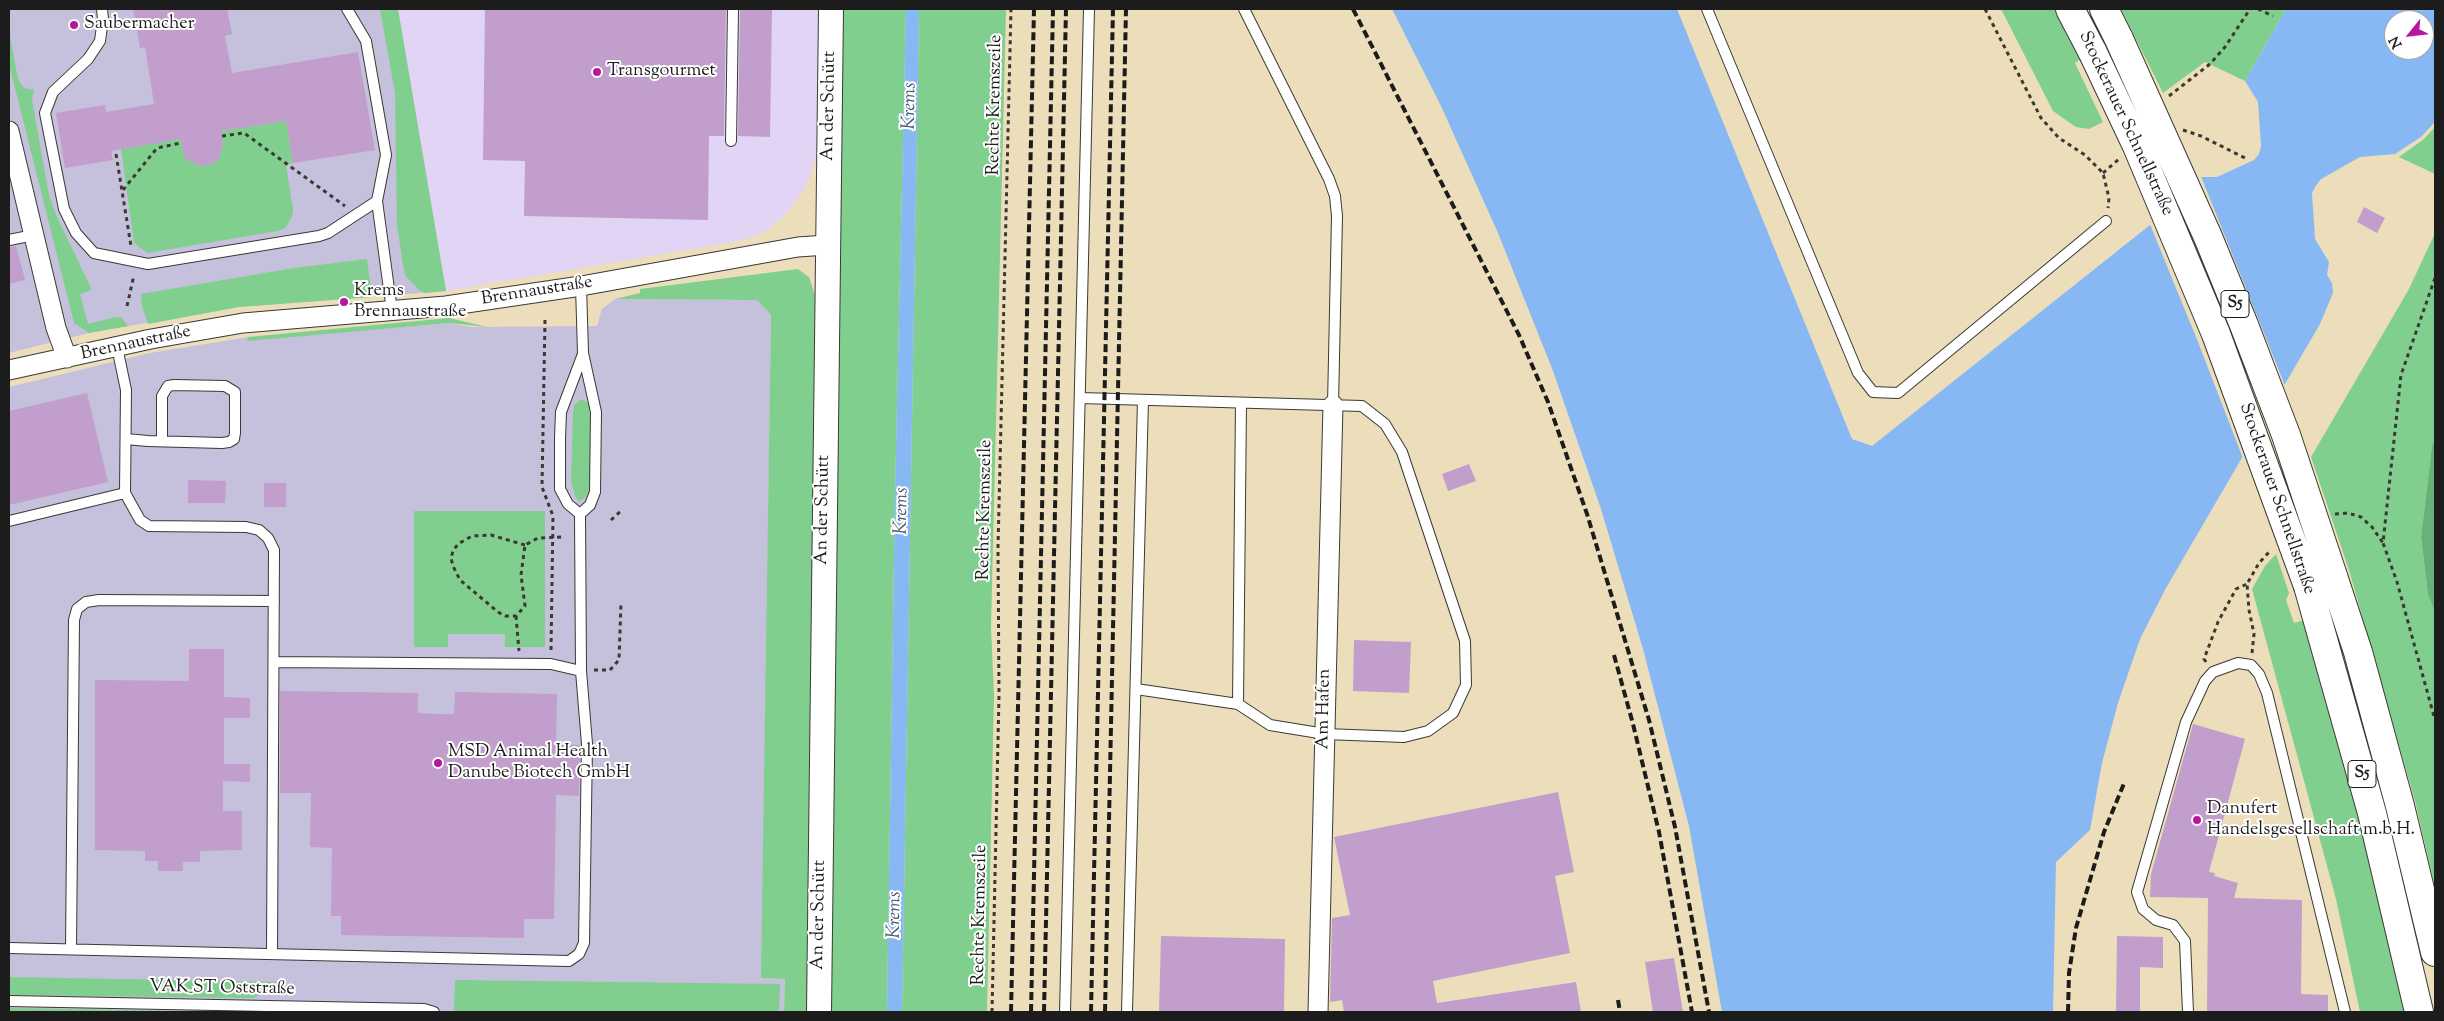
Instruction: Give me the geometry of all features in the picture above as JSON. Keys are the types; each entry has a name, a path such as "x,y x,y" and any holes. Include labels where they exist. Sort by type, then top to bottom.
{"highway":[{"name":"Stockerauer Schnellstraße","path":"2070,9 2137,146 2216,334 2308,586 2372,813 2419,1012"},
{"name":"Stockerauer Schnellstraße","path":"2104,9 2208,236 2286,435 2358,652 2400,806 2435,952"}],"street":[{"name":"An der Schütt","path":"819,1012 831,9"},
{"path":"9,131 56,328 67,358"},
{"name":"Brennaustraße","path":"9,370 243,323 446,306 581,286 798,247 827,245"},
{"name":"Am Hafen","path":"1318,1012 1333,405"}],"lane":[{"path":"102,9 104,19 100,41 88,59 53,92 45,113 64,209 76,233 94,254 148,264 319,236 328,233 377,200"},
{"path":"347,9 366,41 386,155 377,200 392,311"},
{"path":"731,141 733,9"},
{"path":"1065,1012 1089,9"},
{"path":"1244,9 1329,178 1335,196 1337,216 1333,405"},
{"path":"1707,9 1858,373 1873,392 1898,392 2106,221"},
{"path":"9,240 34,235"},
{"path":"580,514 590,506 595,492 596,412 583,353 581,286"},
{"path":"117,347 126,390 125,493 140,520 149,526 246,526 259,530 268,538 274,550 272,954"},
{"path":"9,948 568,961 579,954 584,944 587,744 581,670 580,514 568,504 560,489 560,412 583,353"},
{"path":"126,439 162,441 229,442 234,439 235,433 235,392 225,386 174,384 168,386 162,396 162,441"},
{"path":"1080,398 1362,406 1385,424 1402,452 1465,641 1466,685 1453,713 1428,731 1404,737 1324,734 1270,724 1238,704 1136,689"},
{"path":"1127,1012 1143,400"},
{"path":"1238,704 1242,402"},
{"path":"9,521 125,493"},
{"path":"71,949 74,620 78,609 86,602 99,600 274,601"},
{"path":"274,662 551,664 581,670"},
{"path":"2188,1012 2185,941 2173,925 2156,920 2143,909 2137,892 2186,722 2205,681 2213,672 2238,662 2250,665 2259,674 2267,693 2344,1012"},
{"name":"VAK_ST Oststraße","path":"9,1001 424,1009 434,1012"}],"path":[{"name":"Rechte Kremszeile","path":"992,1012 999,695 998,547 1011,9"},
{"path":"1985,9 2041,118 2059,138 2085,155 2103,174 2109,198 2106,221"},
{"path":"2190,80 2210,64 2225,47 2250,9"},
{"path":"2258,9 2273,16"},
{"path":"2177,129 2201,136 2245,158"},
{"path":"222,136 244,133 357,214"},
{"path":"122,191 157,148 182,143"},
{"path":"116,154 133,261 134,279 127,306"},
{"path":"2435,278 2400,375 2383,544 2397,582 2435,720"},
{"path":"545,320 545,326"},
{"path":"611,520 622,510"},
{"path":"516,616 505,616 498,612 460,580 452,558 458,544 472,536 491,535 525,545 538,538 564,537"},
{"path":"520,664 516,616 525,606 526,598 521,575 525,545"},
{"path":"2213,672 2204,659 2218,622 2236,589 2247,584 2248,610 2254,634 2250,665"},
{"path":"581,670 610,670 619,660 621,602"}],"shaded area":[{"path":"9,9 398,9 446,291 239,307 89,333 9,353"},
{"path":"398,9 820,9 816,157 806,186 788,212 767,231 739,241 446,291"},
{"path":"615,299 757,300 771,315 762,978 785,979 784,1012 9,1012 9,387 150,353 248,337 248,340 449,323 472,327 597,326 602,309"}],"green space":[{"path":"380,9 398,9 446,291 425,293 418,289 405,275 397,225 395,93"},
{"path":"842,9 906,9 895,492 887,1012 830,1012"},
{"path":"919,9 1006,9 991,627 994,695 987,1012 902,1012"},
{"path":"2001,9 2056,9 2081,59 2075,63 2103,122 2089,129 2076,127 2053,111"},
{"path":"2121,9 2286,9 2245,81 2205,62 2163,93"},
{"path":"9,31 18,79 22,86 27,89 34,89 32,100 49,195 57,217 92,290 80,294 88,324 116,317 122,318 128,326 89,333 74,323 9,64"},
{"path":"286,121 293,163 286,165 293,209 292,217 285,228 278,231 147,253 134,243 121,149 181,139 183,153 187,160 202,166 212,164 219,159 223,144 221,131"},
{"path":"2435,127 2435,174 2399,157 2424,139"},
{"path":"2435,233 2435,438 2432,446 2421,537 2428,595 2435,612 2435,887 2415,801 2349,570 2311,457 2409,289"},
{"path":"367,259 372,297 239,307 148,324 142,306 141,294 294,268"},
{"path":"798,269 809,277 815,295 807,1012 784,1012 785,979 761,978 771,315 757,300 615,299 640,293 640,289"},
{"path":"449,318 488,327 449,323 247,341 248,337"},
{"path":"582,399 588,403 591,412 590,482 585,498 579,501 575,496 571,481 573,413 574,405"},
{"path":"2435,438 2435,612 2428,595 2421,537 2432,446"},
{"path":"414,511 545,511 545,647 505,647 505,634 448,634 448,647 414,647"},
{"path":"2276,554 2289,593 2286,600 2294,623 2304,620 2361,817 2406,1012 2360,1012 2336,899 2252,589 2265,566"},
{"path":"9,977 287,982 254,998 9,995"},
{"path":"455,980 780,984 779,1012 454,1012"},
{"path":"10,1008 240,1012 9,1012"}],"water":[{"name":"Krems","path":"906,9 919,9 902,1012 887,1012 895,492"},
{"path":"1392,9 1677,9 1852,439 1872,446 2150,225 2201,177 2217,177 2254,160 2259,154 2261,146 2258,102 2245,81 2286,9 2435,9 2435,122 2421,137 2395,154 2360,157 2321,179 2315,187 2312,193 2315,239 2329,262 2327,275 2332,283 2333,293 2320,324 2166,588 2140,639 2118,703 2102,763 2090,830 2056,862 2053,1012 1722,1012 1689,826 1643,649 1601,509 1553,371 1498,233 1441,106"}],"pier":[{"path":"2200,174 2286,388 2244,461 2149,222"}],"building":[{"path":"133,9 227,9 232,34 225,36 232,73 358,52 375,150 293,163 286,121 221,131 223,144 219,159 212,164 202,166 187,160 183,153 181,139 111,151 113,160 65,168 56,113 105,105 106,112 154,104 145,47 140,48"},
{"name":"Transgourmet","path":"485,9 726,9 724,136 709,136 708,220 524,216 525,161 483,160"},
{"path":"740,9 772,9 770,137 738,136"},
{"path":"2364,207 2385,218 2377,233 2357,222"},
{"path":"16,246 25,280 9,284 9,247"},
{"path":"87,393 108,482 9,505 9,411"},
{"path":"1469,464 1476,481 1448,491 1442,474"},
{"path":"188,480 226,481 225,503 188,503"},
{"path":"264,483 286,483 286,507 264,507"},
{"path":"1354,640 1411,642 1409,693 1353,691"},
{"path":"189,649 224,649 224,697 250,698 250,718 224,718 224,764 250,764 250,782 223,781 223,811 242,811 242,850 200,851 200,862 183,862 183,871 158,871 158,861 145,861 145,851 95,850 95,680 189,681"},
{"path":"280,691 418,693 418,713 436,714 454,714 455,692 557,694 556,744 580,745 579,796 556,795 554,919 524,919 524,938 341,935 341,916 331,916 332,848 310,847 311,793 280,793"},
{"path":"2193,724 2245,739 2209,872 2215,873 2214,876 2238,883 2234,898 2302,900 2301,994 2328,995 2328,1012 2207,1012 2208,898 2150,897 2151,874"},
{"path":"1558,792 1574,872 1555,876 1570,953 1433,981 1437,1003 1576,982 1581,1012 1344,1012 1342,1000 1330,1002 1332,918 1350,915 1334,837"},
{"path":"1161,936 1285,939 1284,1012 1159,1012"},
{"path":"2117,936 2163,937 2163,968 2140,967 2140,1012 2116,1012"},
{"path":"1674,958 1683,1012 1653,1012 1645,962"}],"railway":[{"path":"1011,1012 1034,9"},
{"path":"1031,1012 1053,9"},
{"path":"1044,1012 1066,9"},
{"path":"1091,1012 1113,9"},
{"path":"1105,1012 1126,9"},
{"path":"1353,9 1519,335 1548,402 1587,514 1649,720 1675,827 1709,1012"},
{"path":"1614,655 1659,832 1692,1012"},
{"path":"2068,1012 2069,973 2076,928 2104,832 2125,781"},
{"path":"1618,1000 1620,1012"}],"place":[{"name":"Saubermacher","path":"74,25"},
{"name":"Transgourmet","path":"597,72"},
{"name":"Krems Brennaustraße","path":"344,302"},
{"name":"MSD Animal Health Danube Biotech GmbH","path":"438,763"},
{"name":"Danufert Handelsgesellschaft m.b.H.","path":"2197,820"}]}
